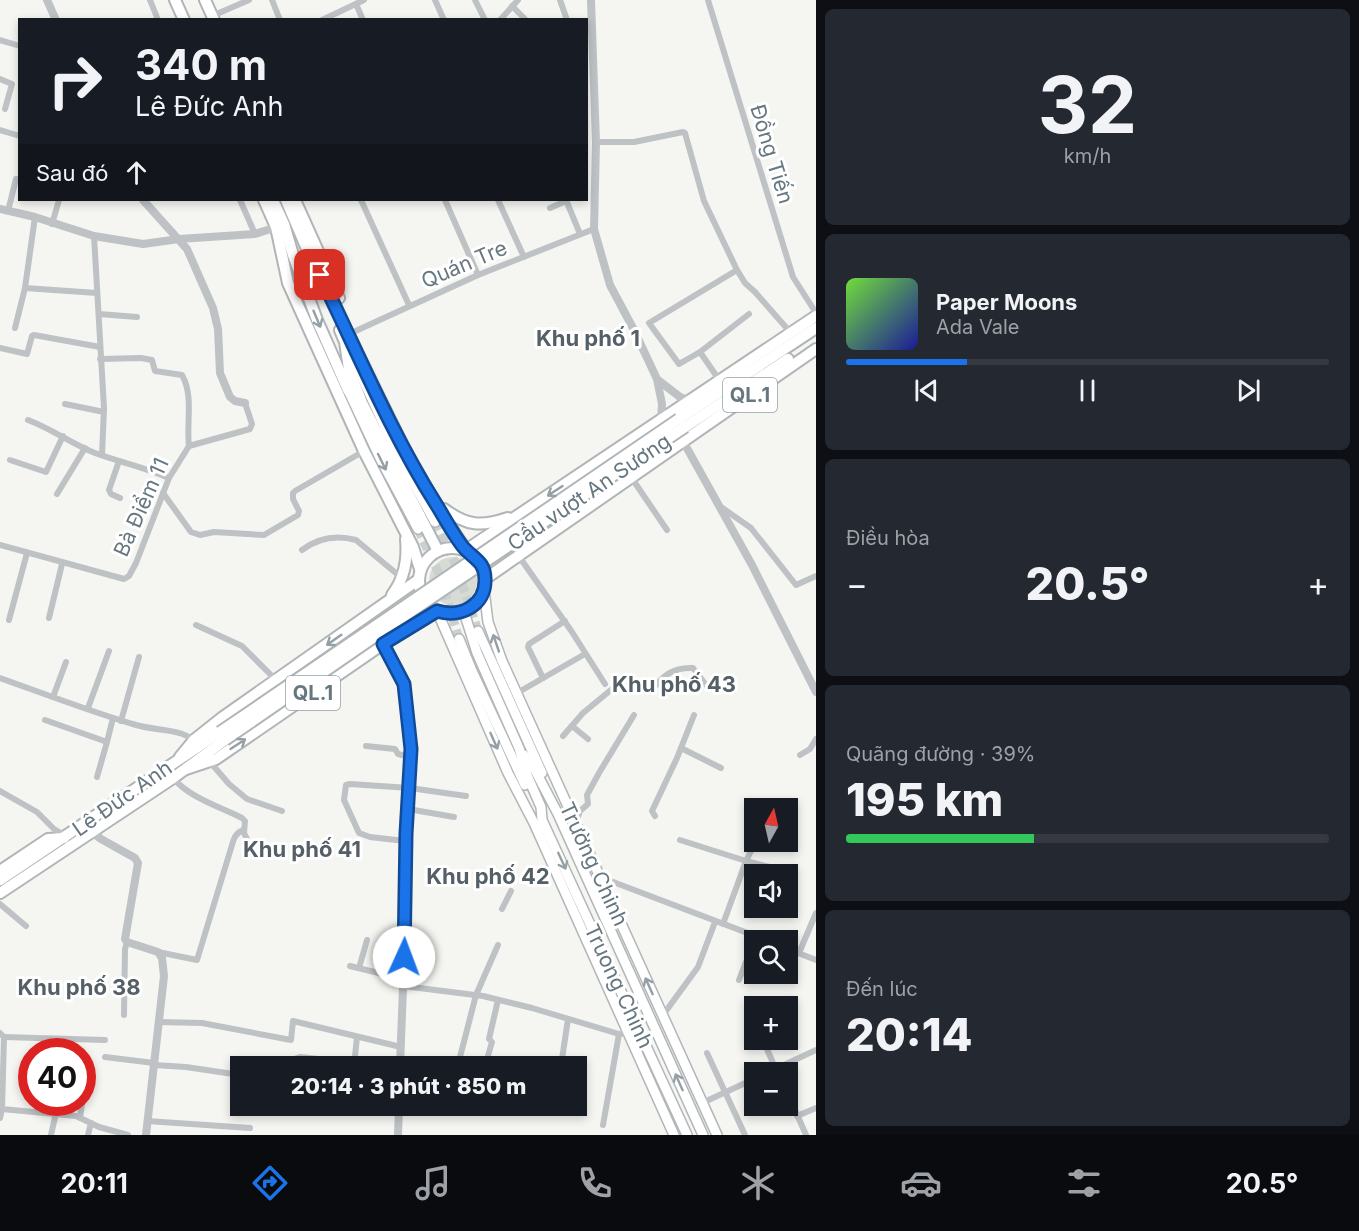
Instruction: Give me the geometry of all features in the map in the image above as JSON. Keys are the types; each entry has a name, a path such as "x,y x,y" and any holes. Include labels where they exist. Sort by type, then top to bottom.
{"highway":[{"path":"175,0 183,18"},
{"path":"181,0 189,18"},
{"path":"198,0 211,18"},
{"path":"205,0 211,18"},
{"path":"265,201 280,226 288,283 300,311 340,391 362,403"},
{"path":"273,201 280,226 302,281 340,391 364,451 420,569"},
{"path":"286,201 328,304 349,336 398,426 405,450 466,550 480,562 485,585 480,599 473,607 455,614 437,611 423,598 418,580 420,569 425,560 438,551 449,547 466,550"},
{"path":"295,201 349,336 349,369 362,403 438,551"},
{"path":"300,311 302,281"},
{"name":"QL.1","path":"466,550 692,401 816,315"},
{"name":"QL.1","path":"682,423 711,398 816,328"},
{"name":"QL.1","path":"682,423 707,414 816,341"},
{"name":"QL.1","path":"485,585 518,555 816,349"},
{"name":"QL.1","path":"692,401 711,398"},
{"path":"682,423 692,401"},
{"path":"707,414 736,405"},
{"name":"QL.1","path":"683,441 707,414"},
{"name":"Cầu vượt An Sương","path":"223,736 412,611 682,423"},
{"path":"441,508 475,517 508,518 520,514 520,530 525,537 540,540"},
{"path":"381,606 382,596 397,574 406,539"},
{"path":"381,606 393,594 402,578 406,539"},
{"name":"Lê Đức Anh","path":"180,757 194,740 418,580"},
{"path":"381,606 391,612 396,619 400,633"},
{"name":"Lê Đức Anh","path":"186,769 210,762 247,739 383,644 437,611"},
{"name":"Lê Đức Anh","path":"0,880 66,838 180,757 223,736"},
{"name":"Lê Đức Anh","path":"0,892 186,769 223,736"},
{"name":"Lê Đức Anh","path":"0,902 77,850 88,834"},
{"name":"Lê Đức Anh","path":"0,871 48,839 66,838"}],"main road":[{"path":"349,336 397,453 435,522"},
{"path":"340,391 418,529"},
{"name":"Trường Chinh","path":"485,585 488,622 502,661 717,1135"},
{"name":"Trường Chinh","path":"437,611 508,773 530,814 624,1033 674,1135"},
{"path":"464,612 477,653 519,748"},
{"path":"478,631 558,814"},
{"path":"459,639 542,820"},
{"name":"Truong Chinh","path":"519,748 536,772 558,814 703,1135"},
{"name":"Truong Chinh","path":"519,748 527,775 541,807 542,820 687,1135"},
{"name":"Truong Chinh","path":"562,795 576,855"},
{"name":"Truong Chinh","path":"530,814 550,836"}],"street":[{"path":"47,0 55,18"},
{"path":"150,0 157,18"},
{"path":"272,0 279,18"},
{"path":"435,0 443,18"},
{"path":"475,0 484,18"},
{"path":"502,18 518,0"},
{"path":"560,0 566,18"},
{"path":"591,0 589,54 596,142 594,229 610,285 657,379 662,404 661,421"},
{"name":"Đồng Tiến","path":"708,0 793,277 816,315"},
{"path":"211,18 245,1"},
{"path":"326,18 359,1 363,18"},
{"path":"512,6 524,18"},
{"path":"0,40 18,45"},
{"path":"0,79 12,84 5,109"},
{"path":"0,130 18,135"},
{"path":"596,142 634,142 686,133 704,199 737,270 745,283 790,333"},
{"path":"16,179 4,210 94,236 143,244 255,234 280,226"},
{"path":"52,224 59,201"},
{"path":"144,201 187,249 213,308 218,329 220,373 230,397 235,401 245,403"},
{"path":"240,201 255,234"},
{"path":"361,201 410,305"},
{"path":"445,201 478,275"},
{"path":"498,201 524,256"},
{"path":"550,208 564,201"},
{"path":"566,201 580,234"},
{"path":"15,328 24,288 34,217"},
{"name":"Quán Tre","path":"349,336 410,305 478,275 594,229"},
{"path":"94,236 104,412 102,455"},
{"path":"737,270 650,323 680,364 700,352 749,314"},
{"path":"24,288 97,293"},
{"path":"99,314 137,317"},
{"path":"0,348 27,354 34,335 100,347"},
{"path":"700,352 720,381"},
{"path":"100,359 152,360 155,372 182,375 189,411 187,429 189,446"},
{"path":"657,379 680,397 692,401"},
{"name":"Bà Điểm 11","path":"0,545 62,564 124,579 129,576 136,563 169,478 189,446 249,429 252,424 245,403"},
{"path":"65,404 104,412"},
{"path":"28,420 102,455 169,478"},
{"path":"10,460 46,472 63,436"},
{"path":"683,441 752,565 816,692"},
{"path":"57,494 85,448"},
{"path":"163,493 191,531 200,535 214,532 264,535 298,515 299,511 293,499 295,491 364,451"},
{"path":"119,461 109,490 111,494 120,498"},
{"path":"631,477 667,530"},
{"path":"718,505 751,528 795,585 816,576"},
{"path":"302,550 308,545 327,538 356,540 397,574"},
{"path":"9,620 27,553"},
{"path":"518,555 565,621 604,684"},
{"path":"49,618 62,564"},
{"path":"543,678 528,644 565,621"},
{"path":"196,625 242,646 277,681"},
{"path":"383,644 404,684 411,756 405,841 401,1056"},
{"path":"88,708 109,651"},
{"path":"518,693 585,654"},
{"path":"121,720 139,657"},
{"path":"53,697 66,662"},
{"path":"651,692 668,672 679,668 693,668 706,685"},
{"path":"0,678 113,718 144,727 186,734 194,740"},
{"path":"563,736 583,712 612,689"},
{"path":"655,816 652,811 694,715"},
{"path":"576,822 580,811 588,804 587,795 599,773 634,716"},
{"path":"97,777 113,718"},
{"path":"45,720 107,742"},
{"path":"572,726 588,739"},
{"path":"800,755 810,749 816,739"},
{"path":"366,746 394,748 398,754 411,756"},
{"path":"681,748 721,768"},
{"path":"210,762 229,784 247,799 282,812"},
{"path":"173,778 181,788 242,818 247,839"},
{"path":"405,841 370,837 359,833 344,800 346,785 410,788 466,796"},
{"path":"0,791 37,812 66,838"},
{"path":"408,809 454,817"},
{"path":"127,942 158,952 197,960 232,845 239,831 244,830"},
{"path":"88,834 129,853 138,863 125,939 127,942 124,1015"},
{"path":"680,840 760,864"},
{"path":"723,924 750,852"},
{"path":"600,877 744,932"},
{"path":"502,909 511,891"},
{"path":"0,902 27,926"},
{"path":"816,913 799,953 816,960"},
{"path":"663,1015 698,967 715,922"},
{"path":"359,968 367,940"},
{"path":"460,1056 476,995 498,945"},
{"path":"382,974 388,948"},
{"path":"146,1135 164,976 162,958 158,952"},
{"path":"350,966 403,982 498,1000 624,1033 603,1125"},
{"path":"739,980 744,967"},
{"path":"488,1056 492,1046 489,1039 498,1000"},
{"path":"562,1056 568,1019"},
{"path":"158,1022 202,1023 291,1040 293,1021 401,1047"},
{"path":"0,1118 2,1035 105,1040"},
{"path":"355,1056 357,1037"},
{"path":"707,1053 745,1135"},
{"path":"796,1062 815,1053"},
{"path":"105,1057 230,1073"},
{"path":"702,1103 744,1084"},
{"path":"2,1108 18,1109"},
{"path":"798,1116 816,1108"},
{"path":"51,1135 55,1116"},
{"path":"71,1116 81,1118 99,1128 128,1135"},
{"path":"398,1135 399,1116"},
{"path":"797,1116 806,1135"},
{"path":"147,1121 250,1128"},
{"path":"88,1135 91,1123"}],"shaded area":[{"path":"448,557 458,557 473,567 477,581 473,595 467,601 458,605 448,605 433,595 429,586 429,576 439,561"}],"tunnel":[{"path":"435,522 455,563 478,631"},
{"path":"418,529 440,576 459,639"}],"district":[{"name":"Khu phố 1","path":"588,338"},
{"name":"Khu phố 43","path":"674,684"},
{"name":"Khu phố 41","path":"302,849"},
{"name":"Khu phố 42","path":"488,876"},
{"name":"Khu phố 38","path":"79,987"}],"route":[{"path":"320,275 405,450 436,505 466,550 474,555 484,570 484,590 473,607 455,614 437,611 383,644 404,684 411,749 406,834 404,957"}]}
